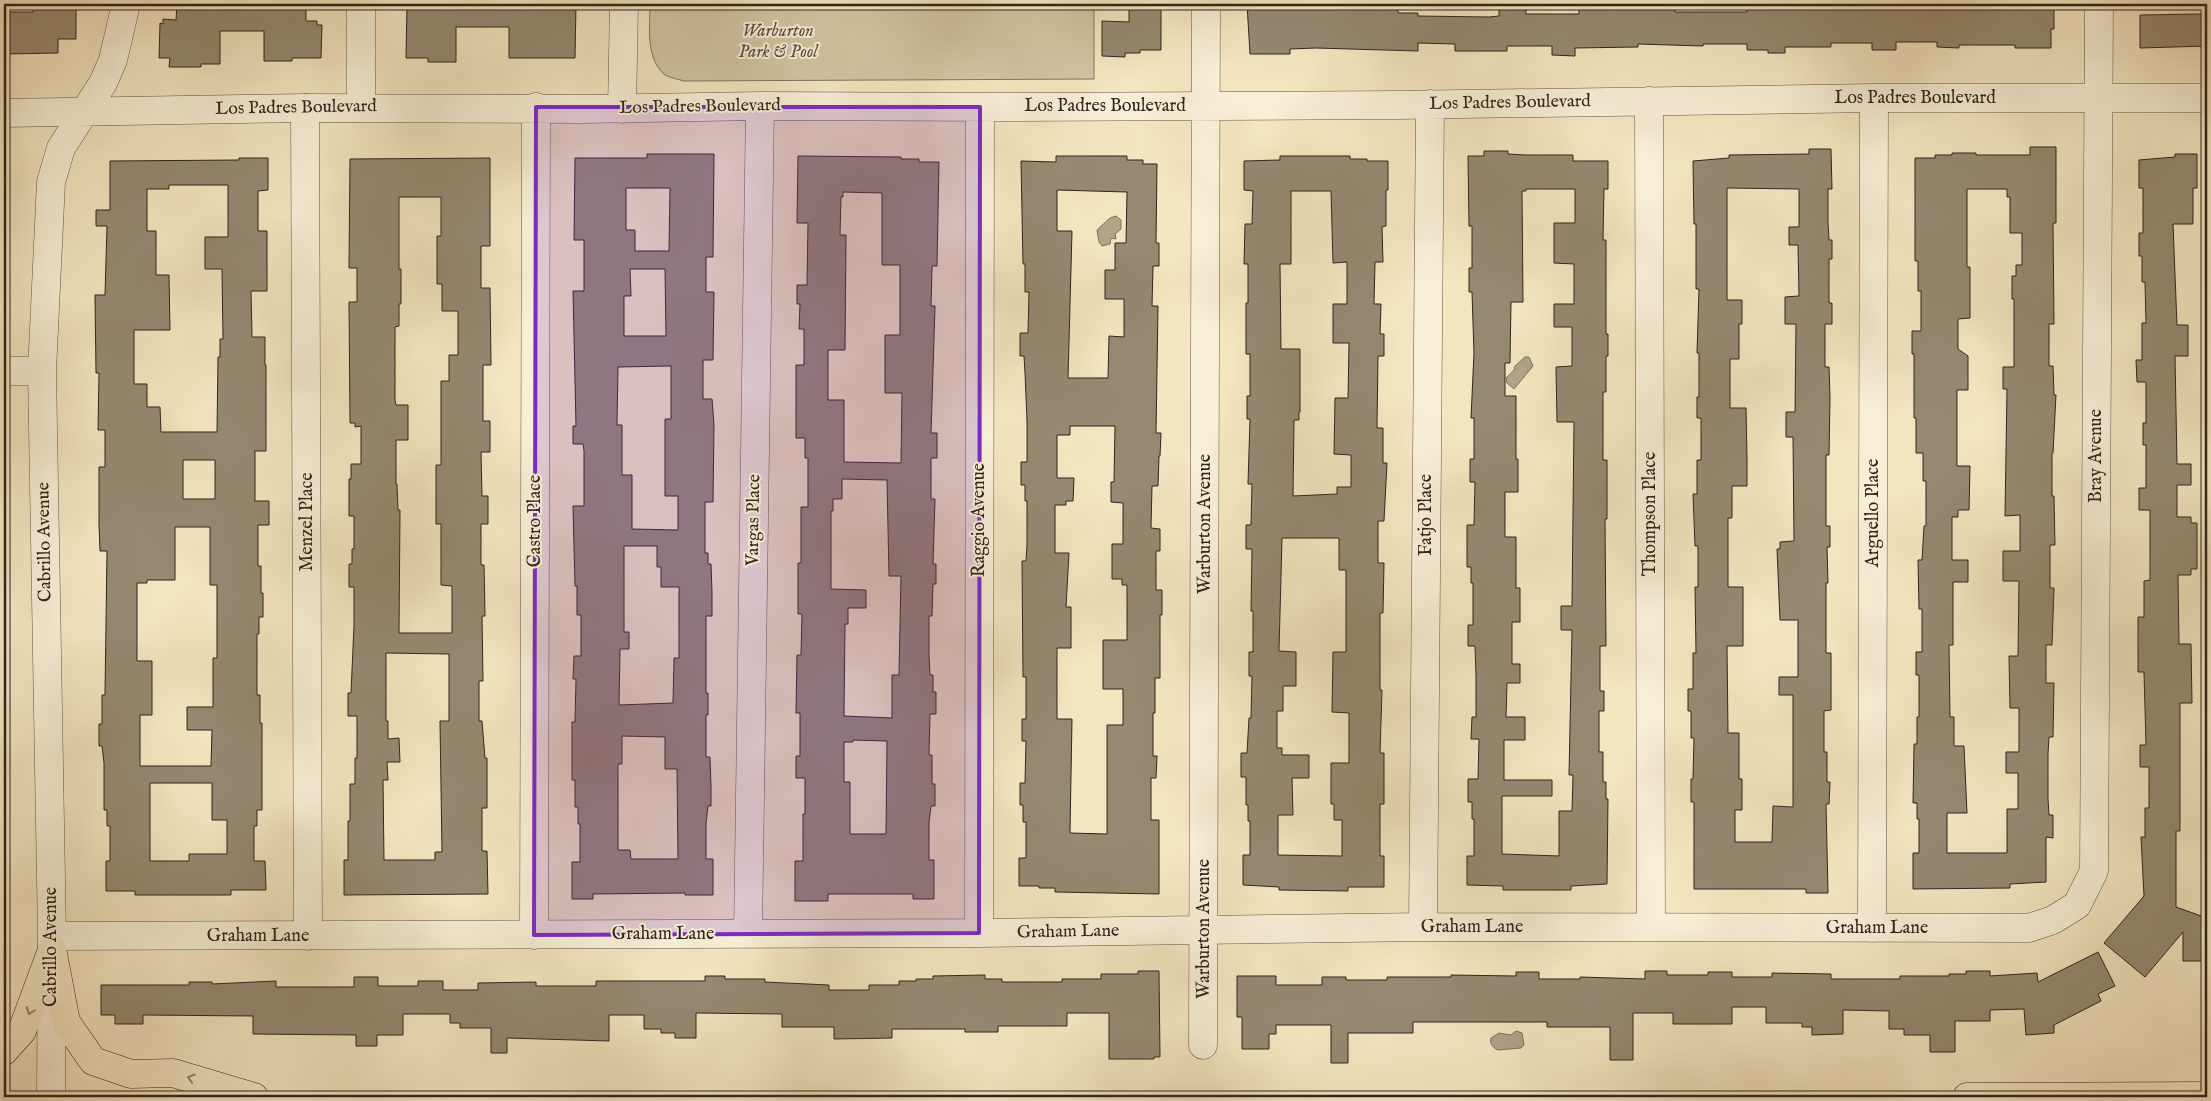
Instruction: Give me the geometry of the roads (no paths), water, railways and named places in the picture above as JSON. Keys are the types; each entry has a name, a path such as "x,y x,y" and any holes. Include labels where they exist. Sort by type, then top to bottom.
{"highway":[{"path":"4,1051 22,1031 52,942"},
{"path":"52,942 66,1022 93,1061 131,1074 173,1073 254,1097"},
{"path":"1967,1097 2207,1096"}],"street":[{"name":"Cabrillo Avenue","path":"51,1097 52,942 42,370 51,182 61,148 103,83 114,60 126,4"},
{"path":"361,4 361,107"},
{"path":"622,108 624,4"},
{"name":"Warburton Avenue","path":"1203,1045 1206,4"},
{"name":"Bray Avenue","path":"2077,905 2094,871 2099,4"},
{"name":"Los Padres Boulevard","path":"4,113 361,107 1206,106 1874,98 2207,98"},
{"name":"Arguello Place","path":"1872,928 1874,98"},
{"name":"Thompson Place","path":"1649,101 1651,927"},
{"name":"Fatjo Place","path":"1423,927 1430,104"},
{"name":"Vargas Place","path":"748,934 760,106"},
{"name":"Castro Place","path":"534,935 536,107"},
{"name":"Raggio Avenue","path":"979,933 980,107"},
{"name":"Menzel Place","path":"305,108 308,936"},
{"path":"4,370 42,370"},
{"name":"Graham Lane","path":"52,942 308,936 979,933 1423,927 2029,928 2053,920 2077,905"}],"park label":[{"name":"Warburton Park & Pool","path":"778,41"}]}
